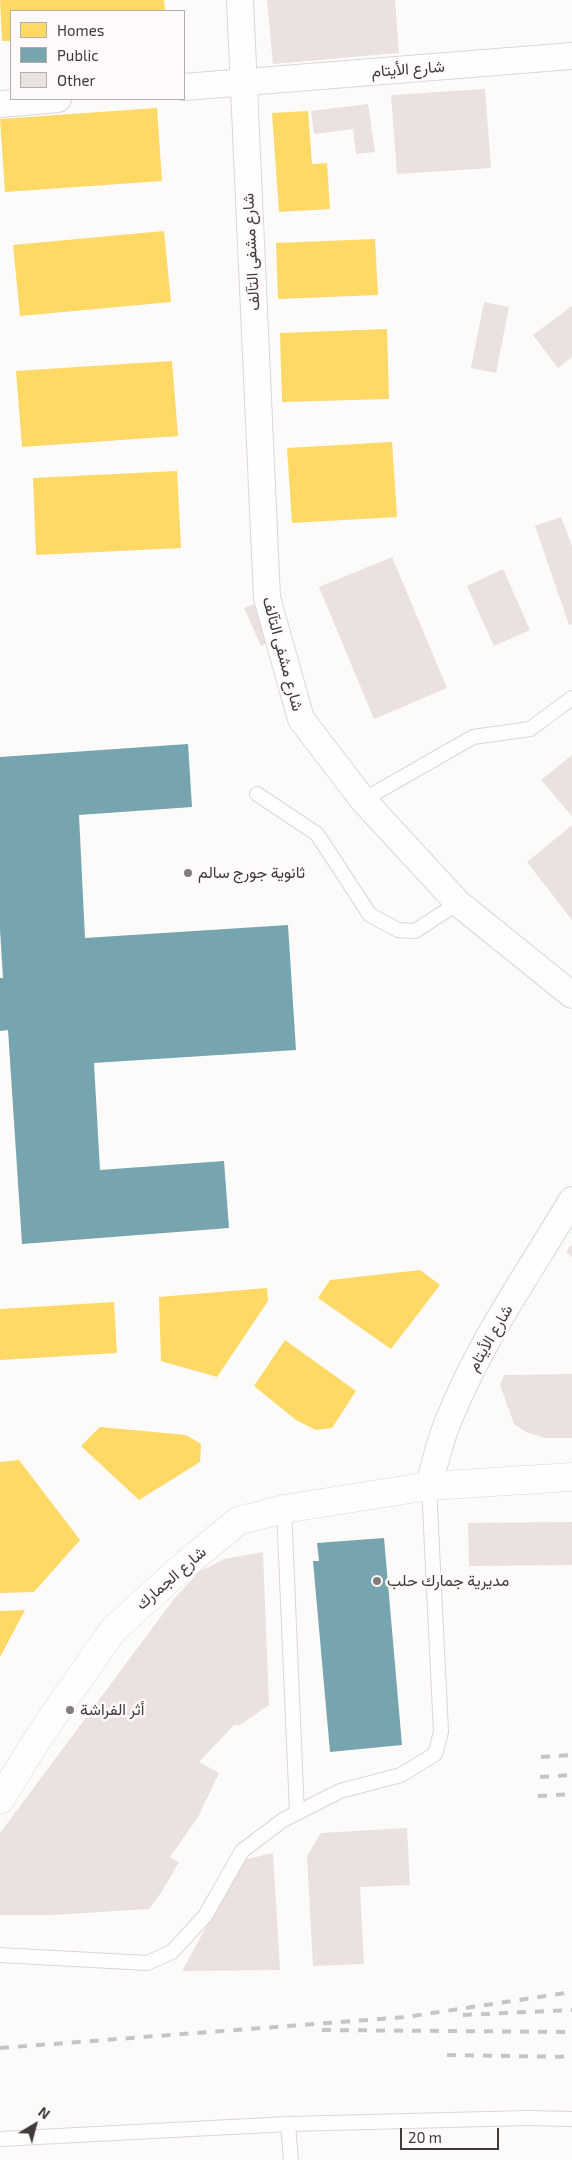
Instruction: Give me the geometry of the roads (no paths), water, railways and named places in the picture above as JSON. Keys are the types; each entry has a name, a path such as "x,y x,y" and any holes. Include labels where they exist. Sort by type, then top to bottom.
{"street":[{"name":"شارع مشفى التآلف","path":"240,0 267,598 301,719 363,800 458,903 572,995"},
{"name":"شارع الأيتام","path":"244,81 572,56"},
{"path":"185,87 244,81"},
{"path":"0,104 46,100"},
{"name":"شارع الأيتام","path":"429,1486 449,1419 463,1386 479,1355 572,1200"},
{"name":"شارع الجمارك","path":"0,1800 40,1735 113,1630 187,1563 238,1521 284,1510 429,1486 572,1476"}],"lane":[{"path":"363,800 473,737 530,730 572,698"},
{"path":"258,794 317,834 370,914 398,930 414,931 458,903"},
{"path":"0,1955 147,1963 172,1952 205,1916 242,1851 283,1820 340,1791 401,1775 435,1754 441,1732 429,1486"},
{"path":"284,1510 296,1813"},
{"path":"0,2139 288,2124 527,2118 572,2119"},
{"path":"288,2124 291,2160"}],"railway":[{"path":"541,1757 572,1755"},
{"path":"540,1777 572,1775"},
{"path":"538,1796 572,1794"},
{"path":"0,2048 406,2017 572,1992"},
{"path":"463,2015 572,2010"},
{"path":"322,2030 572,2032"},
{"path":"447,2055 572,2057"}],"place":[{"name":"ثانوية جورج سالم","path":"188,873"},
{"name":"مديرية جمارك حلب","path":"377,1581"},
{"name":"أثر الفراشة","path":"70,1710"}]}
